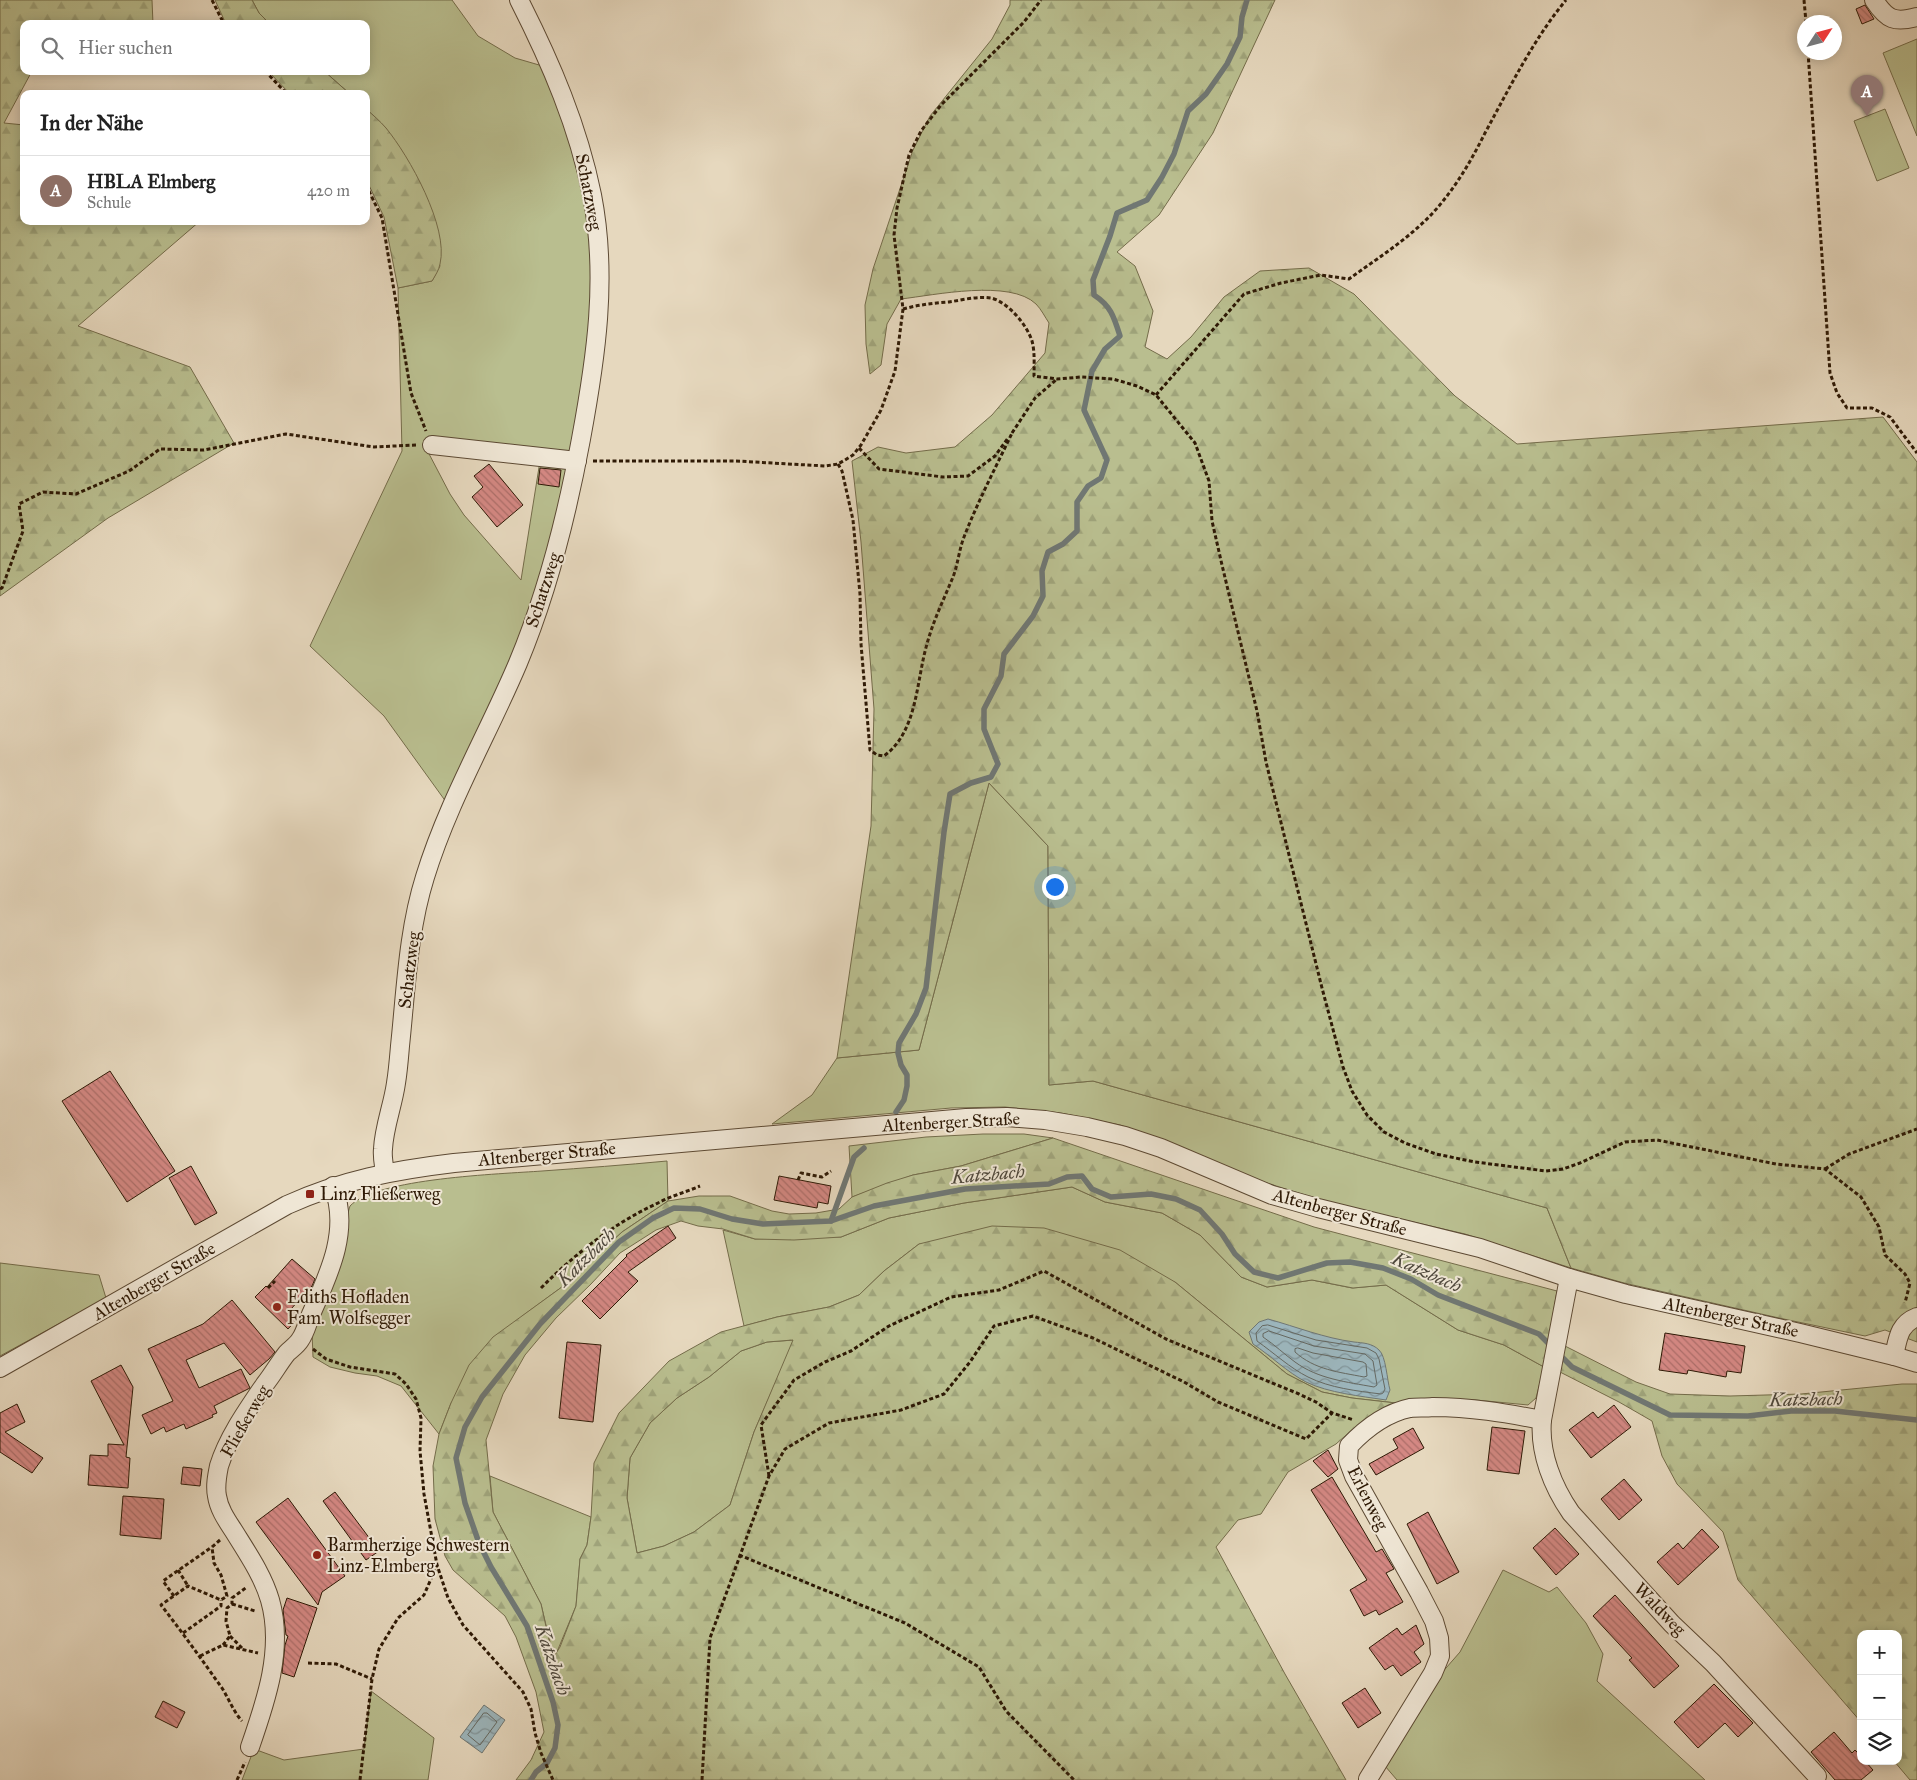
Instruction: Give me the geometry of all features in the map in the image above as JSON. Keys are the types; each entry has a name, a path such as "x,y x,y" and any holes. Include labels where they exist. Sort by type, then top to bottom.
{"street":[{"name":"Schatzweg","path":"385,1173 382,1152 396,1084 409,958 416,912 426,876 441,835 519,662 542,599 557,549 577,461 589,396 600,314 598,234 583,155 570,113 551,66 520,0"},
{"path":"1874,0 1890,18 1903,20 1917,17"},
{"path":"432,445 577,461"},
{"name":"Altenberger Straße","path":"0,1368 287,1205 334,1186 385,1173 454,1163 862,1126 966,1118 1007,1117 1045,1120 1125,1136 1161,1148 1272,1195 1368,1222 1480,1248 1569,1278 1626,1294 1800,1333 1917,1363"},
{"name":"Fließerweg","path":"253,1740 275,1659 276,1632 270,1599 260,1577 224,1515 217,1497 216,1480 223,1455 255,1399 286,1354 301,1339 324,1285 335,1252 340,1228 341,1213 334,1186"},
{"path":"1542,1420 1569,1278"},
{"path":"1894,1356 1900,1329 1913,1319"},
{"name":"Erlenweg","path":"1368,1779 1433,1674 1440,1656 1440,1638 1420,1592 1354,1476 1348,1460 1349,1446 1372,1425 1390,1414 1410,1408 1462,1407 1542,1420"},
{"name":"Waldweg","path":"1542,1420 1542,1442 1550,1471 1560,1497 1571,1513 1666,1618 1714,1663 1818,1776"}],"path":[{"path":"212,0 222,20"},
{"path":"577,461 736,461 825,466 838,464 853,455 881,410 895,371 903,309 894,235 897,208 909,155 921,131 941,105 1024,22 1041,0"},
{"path":"1156,395 1244,294 1281,283 1322,275 1350,279 1408,237 1443,202 1464,172 1547,23 1566,0"},
{"path":"1804,0 1805,15"},
{"path":"1809,60 1830,373 1837,393 1847,408 1872,408 1890,416 1917,453"},
{"path":"269,75 284,90"},
{"path":"0,589 23,531 19,504 44,492 76,494 129,471 160,449 204,450 286,434 374,447 432,445 411,394 382,218 370,193"},
{"path":"903,309 914,306 992,298 1014,313 1024,325 1032,341 1034,376 1056,380 1113,378 1137,386 1156,395 1195,443 1209,481 1212,521 1257,711 1266,762 1322,988 1346,1075 1352,1091 1367,1115 1384,1132 1405,1143 1436,1154 1514,1168 1546,1171 1563,1169 1625,1142 1657,1140 1776,1164 1825,1169 1861,1197 1880,1227 1885,1255 1904,1274 1910,1284 1904,1306 1913,1319"},
{"path":"859,448 879,468 943,477 968,476 995,456 1035,398 1056,380"},
{"path":"838,464 842,471 853,520 860,594 861,644 870,750 877,755 884,756 894,749 914,706 926,645 939,608 954,575 963,538 1012,433"},
{"path":"1825,1169 1848,1154 1917,1129"},
{"path":"798,1180 800,1174 822,1177 831,1171"},
{"path":"540,1288 569,1260 613,1228 657,1203 700,1186"},
{"path":"769,1476 761,1425 794,1380 825,1362 851,1351 889,1326 950,1297 999,1290 1044,1271 1166,1339 1307,1398 1332,1413 1372,1425"},
{"path":"268,1288 275,1281"},
{"path":"702,1780 710,1638 769,1476 785,1449 829,1423 900,1410 944,1394 970,1362 994,1326 1033,1316 1093,1338 1184,1382 1218,1402 1306,1439 1332,1413"},
{"path":"301,1339 326,1358 350,1367 395,1374 406,1384 416,1399 420,1418 420,1451 424,1494 437,1565 448,1598 463,1625 524,1692 531,1709 541,1753 553,1780"},
{"path":"174,1596 163,1581 234,1531"},
{"path":"212,1547 214,1563 221,1574 227,1596"},
{"path":"739,1555 905,1623 979,1667 1006,1711 1074,1780"},
{"path":"360,1780 372,1679 379,1649 398,1618 424,1595 437,1565"},
{"path":"178,1570 188,1586 221,1600"},
{"path":"232,1598 260,1577"},
{"path":"188,1586 161,1605 227,1695 236,1714 253,1740"},
{"path":"227,1596 232,1598"},
{"path":"221,1600 227,1596"},
{"path":"232,1598 232,1604 227,1608 226,1621 230,1636 243,1649"},
{"path":"221,1600 221,1606"},
{"path":"182,1633 221,1606"},
{"path":"221,1606 227,1608"},
{"path":"200,1656 223,1645 230,1636"},
{"path":"223,1645 275,1659"},
{"path":"308,1663 336,1664 372,1679"}],"green space":[{"path":"0,0 152,0 153,20 20,20 20,75 30,75 20,90 4,123 20,125 20,225 195,225 78,326 190,367 234,443 108,518 0,596"},
{"path":"215,0 252,0 259,13 266,20 224,20"},
{"path":"252,0 452,0 478,36 515,58 546,67 569,125 592,223 593,340 574,455 427,450 450,494 464,515 521,580 540,461 564,465 569,471 559,518 514,661 449,806 384,716 310,646 402,451 398,288 432,281 440,266 386,128 370,113 370,90 345,90 329,75 370,75 370,20 266,20 259,13"},
{"path":"1010,0 1275,0 1213,133 1159,215 1117,252 1135,266 1153,311 1145,347 1167,359 1191,337 1224,297 1260,271 1309,268 1354,294 1455,396 1517,444 1883,417 1917,462 1917,1342 1885,1330 1865,1336 1779,1318 1624,1283 1571,1268 1547,1208 1093,1081 1049,1085 1048,846 989,783 919,1050 837,1058 871,826 874,709 861,542 852,461 878,447 906,453 955,447 992,415 1045,353 1049,323 1036,304 1024,296 1009,292 991,290 952,292 901,299 887,324 881,365 870,374 866,344 865,305 873,269 913,150 930,116 992,39 1010,5"},
{"path":"1917,39 1917,136 1883,53"},
{"path":"272,75 329,75 345,90 286,90"},
{"path":"1885,109 1909,168 1877,181 1854,121"},
{"path":"370,112 379,120 395,140 416,174 433,212 439,231 441,249 439,266 432,281 398,288 384,217 370,187"},
{"path":"989,783 1048,846 1049,1085 1093,1081 1547,1208 1571,1268 1465,1234 1327,1202 1251,1178 1173,1144 1120,1125 1061,1113 1005,1107 951,1108 772,1124 812,1095 837,1058 919,1050"},
{"path":"1024,1134 1053,1138 961,1166 913,1175 852,1197 849,1146 926,1137"},
{"path":"1053,1138 1314,1227 1557,1291 1544,1367 1504,1345 1458,1330 1386,1285 1353,1288 1312,1280 1267,1287 1241,1277 1200,1235 1162,1213 1105,1202 1072,1187 964,1203 889,1218 841,1237 794,1240 755,1239 723,1229 698,1226 681,1221 656,1230 620,1253 556,1318 525,1355 503,1394 486,1440 493,1512 541,1604 553,1658 560,1647 576,1606 580,1559 587,1545 591,1517 594,1463 619,1413 669,1361 721,1332 777,1317 829,1307 859,1295 884,1271 919,1244 992,1226 1044,1228 1120,1250 1175,1282 1287,1374 1322,1392 1352,1398 1396,1403 1353,1429 1336,1444 1288,1472 1261,1514 1238,1520 1216,1547 1285,1674 1346,1780 516,1780 531,1760 544,1732 536,1692 516,1637 505,1616 453,1570 445,1556 435,1519 433,1466 439,1434 469,1365 493,1337 566,1284 622,1232 668,1201 699,1196 730,1196 772,1211 789,1214 816,1213 839,1209 852,1197 887,1183 913,1175 961,1166","holes":["793,1340 754,1432 730,1505 694,1532 664,1546 637,1553 627,1498 630,1458 650,1423 677,1398 709,1377 741,1351 767,1342"]},
{"path":"667,1161 668,1201 622,1232 566,1284 521,1317 451,1403 439,1434 401,1386 377,1376 330,1367 313,1357 312,1332 350,1206 364,1197 385,1189 440,1179"},
{"path":"1072,1187 1105,1202 1162,1213 1200,1235 1241,1277 1267,1287 1312,1280 1352,1288 1386,1285 1458,1330 1504,1345 1544,1367 1536,1398 1528,1405 1476,1400 1434,1399 1396,1403 1352,1398 1322,1392 1287,1374 1175,1282 919,1244 884,1271 859,1295 829,1307 777,1317 744,1326 723,1230 755,1239 841,1237 889,1218 964,1203"},
{"path":"0,1263 99,1275 106,1298 0,1356"},
{"path":"794,1340 754,1432 730,1505 694,1532 664,1546 637,1553 627,1498 630,1458 650,1423 677,1398 709,1377 741,1351 767,1342"},
{"path":"1563,1345 1636,1382 1670,1394 1730,1396 1801,1394 1917,1384 1917,1780 1910,1780 1897,1765 1902,1765 1902,1630 1857,1630 1857,1717 1738,1580 1723,1532 1677,1484 1662,1456 1652,1421 1558,1371"},
{"path":"490,1476 591,1517 587,1545 580,1559 576,1606 554,1659 541,1604 493,1512"},
{"path":"1503,1570 1549,1592 1557,1587 1586,1623 1603,1654 1597,1681 1705,1780 1397,1780 1385,1766 1439,1676 1460,1652"},
{"path":"371,1691 434,1738 428,1780 242,1780 254,1749 284,1760 364,1749"}],"water":[{"path":"1268,1319 1321,1335 1367,1344 1379,1350 1383,1357 1390,1390 1386,1400 1325,1389 1292,1374 1253,1344 1249,1332 1259,1322"},
{"path":"484,1705 505,1720 482,1753 460,1737"}],"building":[{"path":"1865,5 1874,19 1862,24 1856,9"},
{"path":"489,464 523,505 497,527 472,497 483,487 474,476"},
{"path":"540,468 561,470 559,487 538,484"},
{"path":"110,1071 175,1171 127,1202 62,1101"},
{"path":"191,1166 217,1213 195,1225 169,1178"},
{"path":"779,1176 831,1186 828,1204 818,1202 817,1208 774,1200"},
{"path":"668,1226 676,1238 628,1272 638,1281 600,1319 582,1301 626,1255"},
{"path":"292,1259 315,1279 312,1286 291,1309 299,1317 288,1329 255,1297 267,1287"},
{"path":"232,1300 275,1352 250,1375 224,1343 186,1360 199,1388 241,1369 250,1388 214,1406 217,1413 212,1415 213,1417 186,1429 184,1424 166,1432 164,1427 151,1434 142,1415 173,1401 148,1349 203,1324"},
{"path":"1665,1333 1745,1346 1741,1373 1727,1371 1726,1377 1688,1370 1687,1374 1659,1370"},
{"path":"567,1342 601,1345 593,1422 559,1418"},
{"path":"121,1365 133,1387 126,1457 130,1458 128,1488 88,1485 90,1455 108,1456 108,1444 124,1445 91,1381"},
{"path":"17,1404 25,1422 5,1432 43,1458 32,1473 0,1452 0,1413"},
{"path":"1614,1405 1631,1427 1591,1458 1569,1430 1593,1412 1598,1418"},
{"path":"1492,1427 1525,1431 1519,1474 1487,1470"},
{"path":"1413,1428 1424,1448 1376,1475 1369,1464 1398,1448 1393,1439"},
{"path":"1328,1450 1338,1469 1328,1477 1313,1461"},
{"path":"183,1467 202,1469 200,1486 181,1484"},
{"path":"1332,1477 1376,1552 1382,1549 1394,1569 1386,1573 1403,1602 1379,1615 1376,1610 1364,1616 1350,1590 1367,1580 1311,1490"},
{"path":"1624,1479 1642,1500 1619,1520 1601,1499"},
{"path":"335,1492 379,1551 366,1560 323,1501"},
{"path":"123,1496 164,1499 161,1539 120,1535"},
{"name":"Barmherzige Schwestern Linz-Elmberg","path":"288,1498 345,1576 322,1592 318,1605 256,1522"},
{"path":"1428,1512 1459,1572 1437,1584 1407,1524"},
{"path":"1555,1528 1579,1554 1556,1575 1533,1548"},
{"path":"1702,1529 1719,1547 1678,1585 1657,1562 1678,1543 1683,1549"},
{"path":"1615,1595 1679,1666 1654,1688 1629,1660 1632,1658 1593,1616"},
{"name":"Barmherzige Schwestern Linz-Elmberg","path":"287,1598 317,1608 294,1677 282,1673 285,1645 288,1636 286,1635 283,1610"},
{"path":"1416,1625 1424,1644 1414,1652 1421,1662 1401,1676 1393,1665 1385,1670 1369,1648 1397,1628 1402,1635"},
{"path":"1714,1684 1753,1723 1738,1737 1725,1723 1698,1748 1674,1722"},
{"path":"1365,1688 1381,1713 1358,1728 1342,1703"},
{"path":"163,1701 185,1712 177,1728 155,1717"},
{"path":"1834,1732 1852,1753 1855,1750 1857,1752 1857,1765 1869,1765 1873,1770 1861,1780 1835,1780 1811,1752"}],"waterway":[{"path":"896,1112 904,1100 907,1086 907,1075 901,1065 898,1053 899,1043 916,1014 926,988 950,794 971,783 991,777 998,764 984,729 984,709 1001,676 1004,654 1033,616 1043,596 1042,571 1048,552 1063,544 1077,531 1077,502 1088,486 1101,478 1107,460 1084,410 1092,371 1105,349 1120,336 1111,312 1094,295 1093,280 1117,213 1147,200 1174,154 1188,111 1206,94 1227,64 1240,37 1242,17 1247,0"},
{"path":"831,1221 854,1157 864,1148"},
{"name":"Katzbach","path":"531,1780 536,1772 547,1763 555,1748 558,1725 553,1702 527,1626 491,1567 479,1543 465,1503 456,1458 465,1427 482,1397 540,1324 619,1242 653,1218 674,1208 700,1209 732,1219 763,1224 831,1221 874,1206 965,1189 1049,1184 1067,1177 1082,1176 1092,1189 1111,1197 1151,1194 1176,1199 1200,1210 1222,1234 1235,1254 1254,1272 1278,1278 1327,1263 1350,1262 1383,1268 1411,1279 1438,1295 1539,1334 1572,1367 1670,1415 1748,1416 1791,1411 1835,1411 1917,1420"}],"place":[{"name":"HBLA Elmberg","path":"1867,116"},
{"name":"Linz Fließerweg","path":"310,1194"},
{"name":"Ediths Hofladen Fam. Wolfsegger","path":"277,1307"},
{"name":"Barmherzige Schwestern Linz-Elmberg","path":"317,1555"}]}
